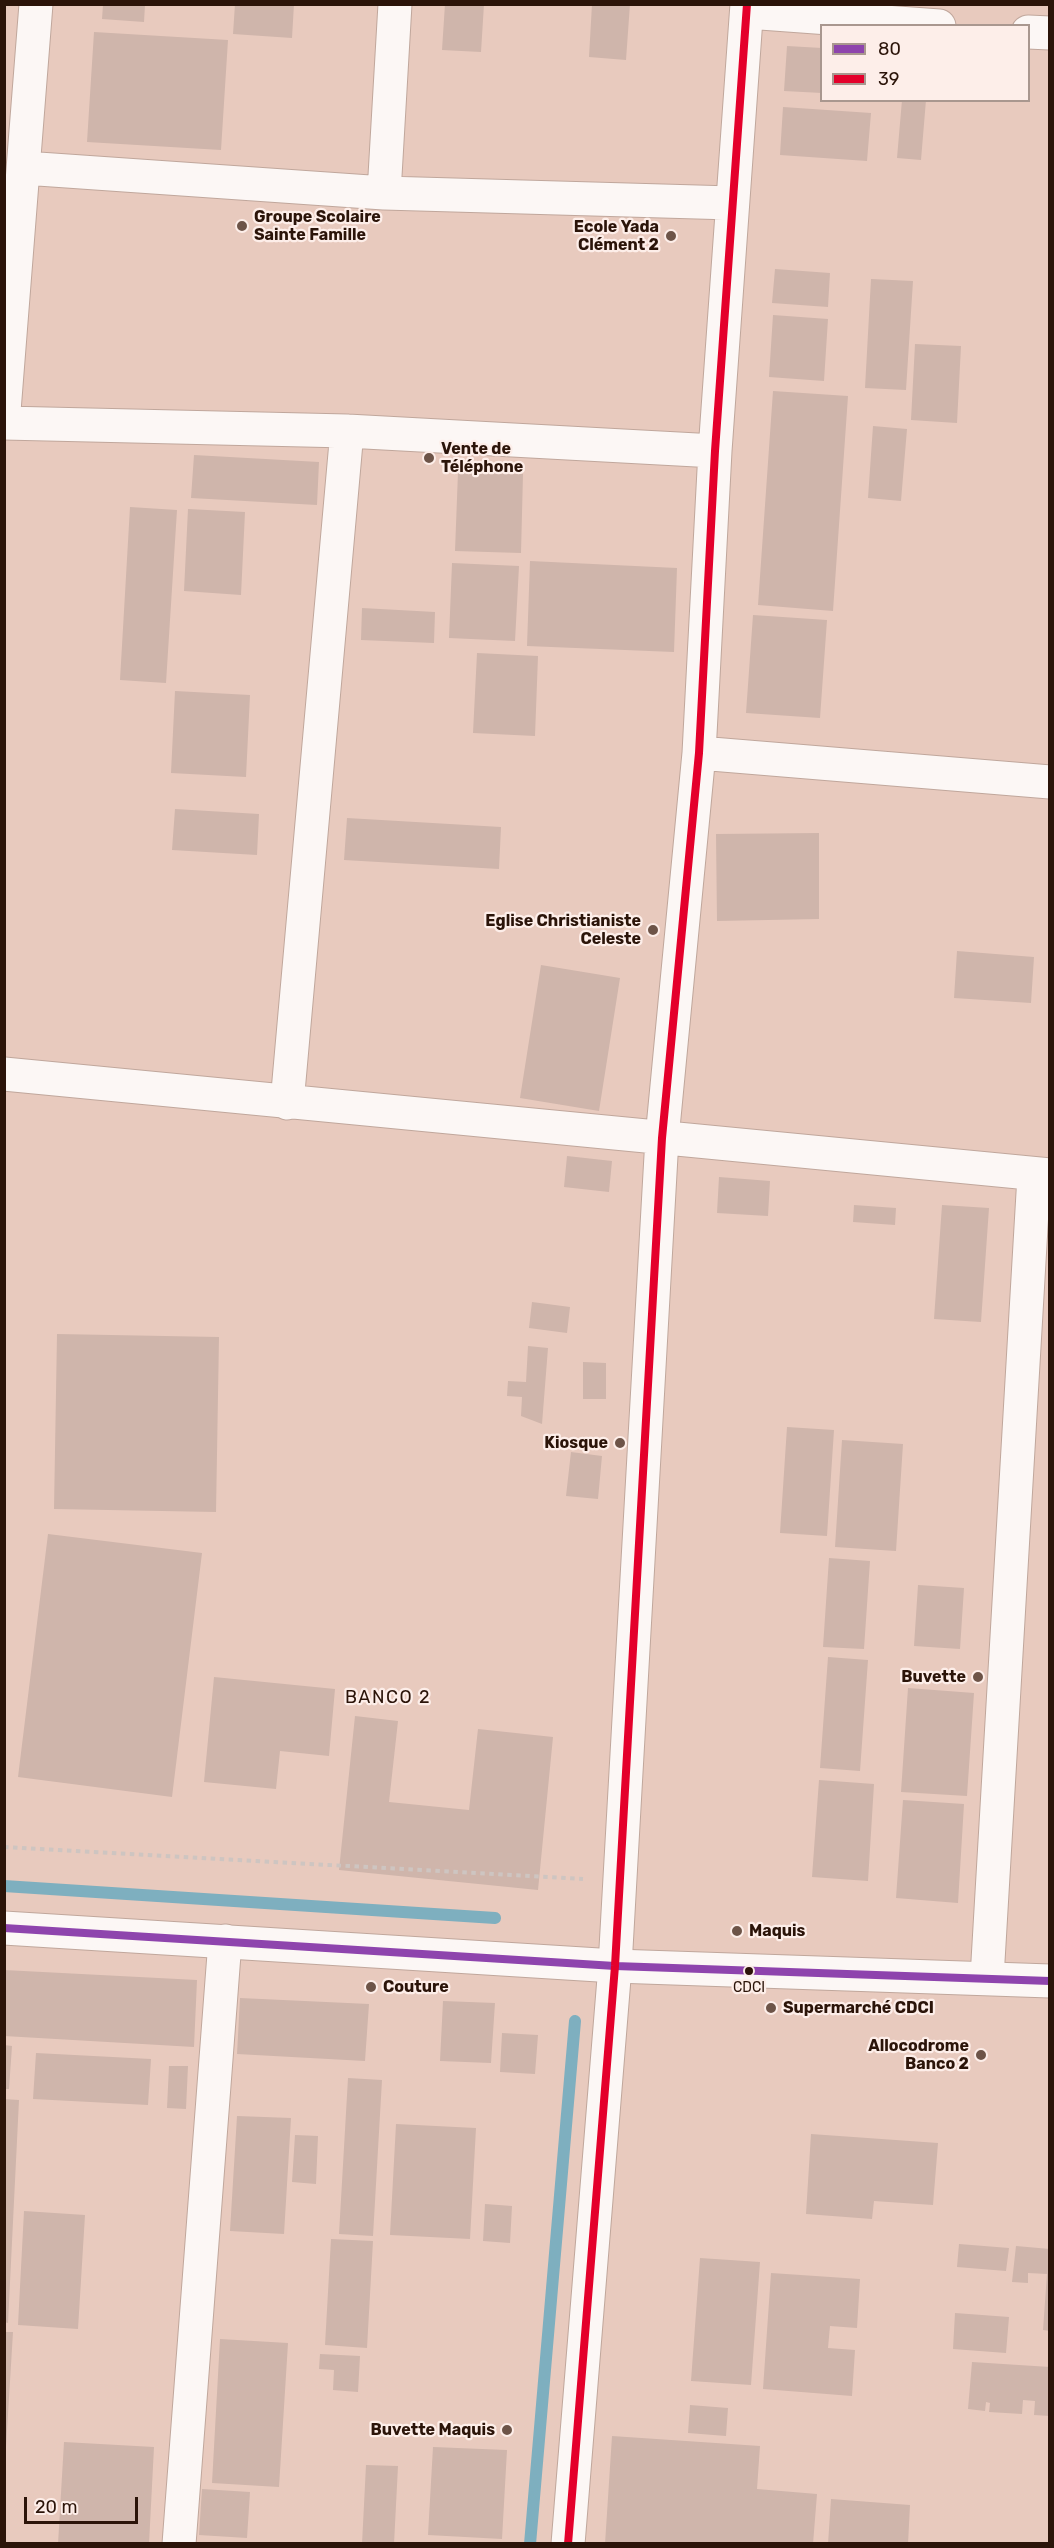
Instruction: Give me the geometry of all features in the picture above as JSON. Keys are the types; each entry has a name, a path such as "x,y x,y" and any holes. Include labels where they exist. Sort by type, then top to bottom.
{"street":[{"path":"4,411 36,4"},
{"path":"384,193 395,4"},
{"path":"568,2544 615,1966 662,1138 699,753 715,451 747,8 918,24"},
{"path":"1030,32 1050,33"},
{"path":"24,168 384,193 732,203"},
{"path":"4,423 347,431 715,451"},
{"path":"287,1103 347,431"},
{"path":"699,753 1050,782"},
{"path":"4,1074 1042,1175 987,1978"},
{"path":"4,1928 615,1966 1050,1982"},
{"path":"179,2544 225,1941"}],"path":[{"path":"4,1847 620,1882"}],"building":[{"path":"235,4 294,4 292,38 233,34"},
{"path":"445,4 484,4 481,52 442,50"},
{"path":"592,4 630,4 626,60 589,57"},
{"path":"103,5 145,5 144,22 102,19"},
{"path":"94,32 228,40 221,150 87,142"},
{"path":"787,46 820,48 820,93 784,91"},
{"path":"902,102 926,102 921,160 897,158"},
{"path":"783,107 871,113 867,161 780,155"},
{"path":"775,269 830,273 828,307 772,303"},
{"path":"871,279 913,281 906,390 865,388"},
{"path":"773,315 828,319 824,381 769,377"},
{"path":"915,344 961,346 957,423 911,420"},
{"path":"773,391 848,396 833,611 758,605"},
{"path":"873,426 907,429 901,501 868,498"},
{"path":"194,455 319,462 317,505 191,498"},
{"path":"458,472 523,474 521,553 455,551"},
{"path":"130,507 177,510 166,683 120,680"},
{"path":"188,509 245,512 241,595 184,591"},
{"path":"530,561 677,568 674,652 527,646"},
{"path":"452,563 519,566 515,641 449,638"},
{"path":"362,608 435,612 434,643 361,640"},
{"path":"753,615 827,620 820,718 746,713"},
{"path":"477,653 538,656 535,736 473,733"},
{"path":"175,691 250,695 246,777 171,773"},
{"path":"175,809 259,814 257,855 172,850"},
{"path":"347,818 501,827 499,869 344,860"},
{"path":"819,833 819,919 717,921 716,834"},
{"path":"957,951 1034,957 1031,1003 954,998"},
{"path":"541,965 620,978 599,1111 520,1098"},
{"path":"567,1156 612,1161 609,1192 564,1187"},
{"path":"719,1177 770,1181 768,1216 717,1213"},
{"path":"854,1205 896,1208 895,1225 853,1222"},
{"path":"942,1205 989,1208 981,1322 934,1319"},
{"path":"532,1302 570,1307 567,1333 529,1328"},
{"path":"57,1334 219,1337 216,1512 54,1509"},
{"path":"528,1346 548,1348 542,1424 521,1416 522,1397 507,1396 508,1381 526,1382"},
{"path":"583,1362 606,1363 606,1399 583,1399"},
{"path":"787,1427 834,1430 827,1536 780,1533"},
{"path":"842,1440 903,1444 896,1551 835,1547"},
{"path":"571,1452 602,1456 598,1499 566,1496"},
{"path":"48,1534 202,1553 172,1797 18,1777"},
{"path":"829,1558 870,1561 864,1649 823,1647"},
{"path":"918,1585 964,1588 960,1649 914,1646"},
{"path":"828,1657 868,1660 860,1771 820,1768"},
{"path":"214,1677 335,1689 329,1756 280,1751 276,1789 204,1782"},
{"path":"908,1688 974,1693 967,1796 901,1792"},
{"path":"355,1716 398,1721 389,1802 469,1810 478,1729 553,1737 538,1890 339,1870"},
{"path":"819,1780 874,1784 868,1881 812,1877"},
{"path":"903,1800 964,1804 958,1903 896,1898"},
{"path":"4,1970 197,1980 194,2047 4,2036"},
{"path":"240,1998 369,2004 365,2061 237,2054"},
{"path":"443,2001 495,2003 491,2063 440,2061"},
{"path":"502,2033 538,2035 535,2074 500,2072"},
{"path":"4,2045 12,2046 9,2089 4,2089"},
{"path":"36,2053 151,2059 148,2105 33,2099"},
{"path":"169,2066 188,2066 186,2109 167,2108"},
{"path":"348,2078 382,2080 373,2236 339,2234"},
{"path":"4,2099 19,2100 8,2323 4,2322"},
{"path":"237,2116 291,2118 284,2234 230,2231"},
{"path":"396,2124 476,2128 470,2239 390,2235"},
{"path":"811,2134 938,2143 933,2205 874,2201 872,2219 806,2214"},
{"path":"295,2135 318,2136 316,2184 292,2182"},
{"path":"485,2204 512,2206 510,2243 483,2241"},
{"path":"24,2211 85,2215 78,2329 18,2325"},
{"path":"331,2239 373,2241 367,2348 325,2345"},
{"path":"959,2244 1009,2248 1006,2271 957,2267"},
{"path":"1016,2246 1050,2249 1050,2331 1043,2330 1047,2274 1028,2273 1028,2283 1012,2282"},
{"path":"700,2258 760,2262 751,2385 691,2381"},
{"path":"771,2273 860,2279 857,2328 830,2326 828,2348 855,2350 852,2396 763,2389"},
{"path":"955,2313 1009,2317 1006,2353 953,2349"},
{"path":"4,2332 13,2332 6,2447 4,2447"},
{"path":"220,2339 288,2343 279,2487 212,2483"},
{"path":"320,2354 360,2356 358,2392 333,2390 334,2370 319,2369"},
{"path":"972,2362 1050,2367 1050,2416 1034,2415 1035,2401 1023,2400 1022,2414 989,2412 990,2403 986,2402 985,2411 968,2409"},
{"path":"690,2405 728,2408 726,2436 688,2433"},
{"path":"612,2436 760,2446 757,2489 817,2494 813,2544 605,2544"},
{"path":"64,2442 154,2447 149,2544 58,2544"},
{"path":"433,2447 507,2450 502,2539 428,2535"},
{"path":"366,2465 398,2466 394,2544 362,2544"},
{"path":"202,2489 250,2492 247,2538 199,2535"},
{"path":"831,2499 910,2505 908,2544 828,2544"}],"waterway":[{"path":"4,1886 495,1918"},
{"path":"530,2544 575,2021"}],"transit line":[{"name":"39","path":"568,2544 615,1966 662,1138 699,753 715,451 747,4"},
{"name":"80","path":"4,1928 615,1966 1050,1981"}],"place":[{"name":"Groupe Scolaire Sainte Famille","path":"242,226"},
{"name":"Ecole Yada Clément 2","path":"671,236"},
{"name":"Vente de Téléphone","path":"429,458"},
{"name":"Eglise Christianiste Celeste","path":"653,930"},
{"name":"Kiosque","path":"620,1443"},
{"name":"Buvette","path":"978,1677"},
{"name":"Maquis","path":"737,1931"},
{"name":"CDCI","path":"749,1971"},
{"name":"Couture","path":"371,1987"},
{"name":"Supermarché CDCI","path":"771,2008"},
{"name":"Allocodrome Banco 2","path":"981,2055"},
{"name":"Buvette Maquis","path":"507,2430"}],"district":[{"name":"BANCO 2","path":"388,1698"}]}
